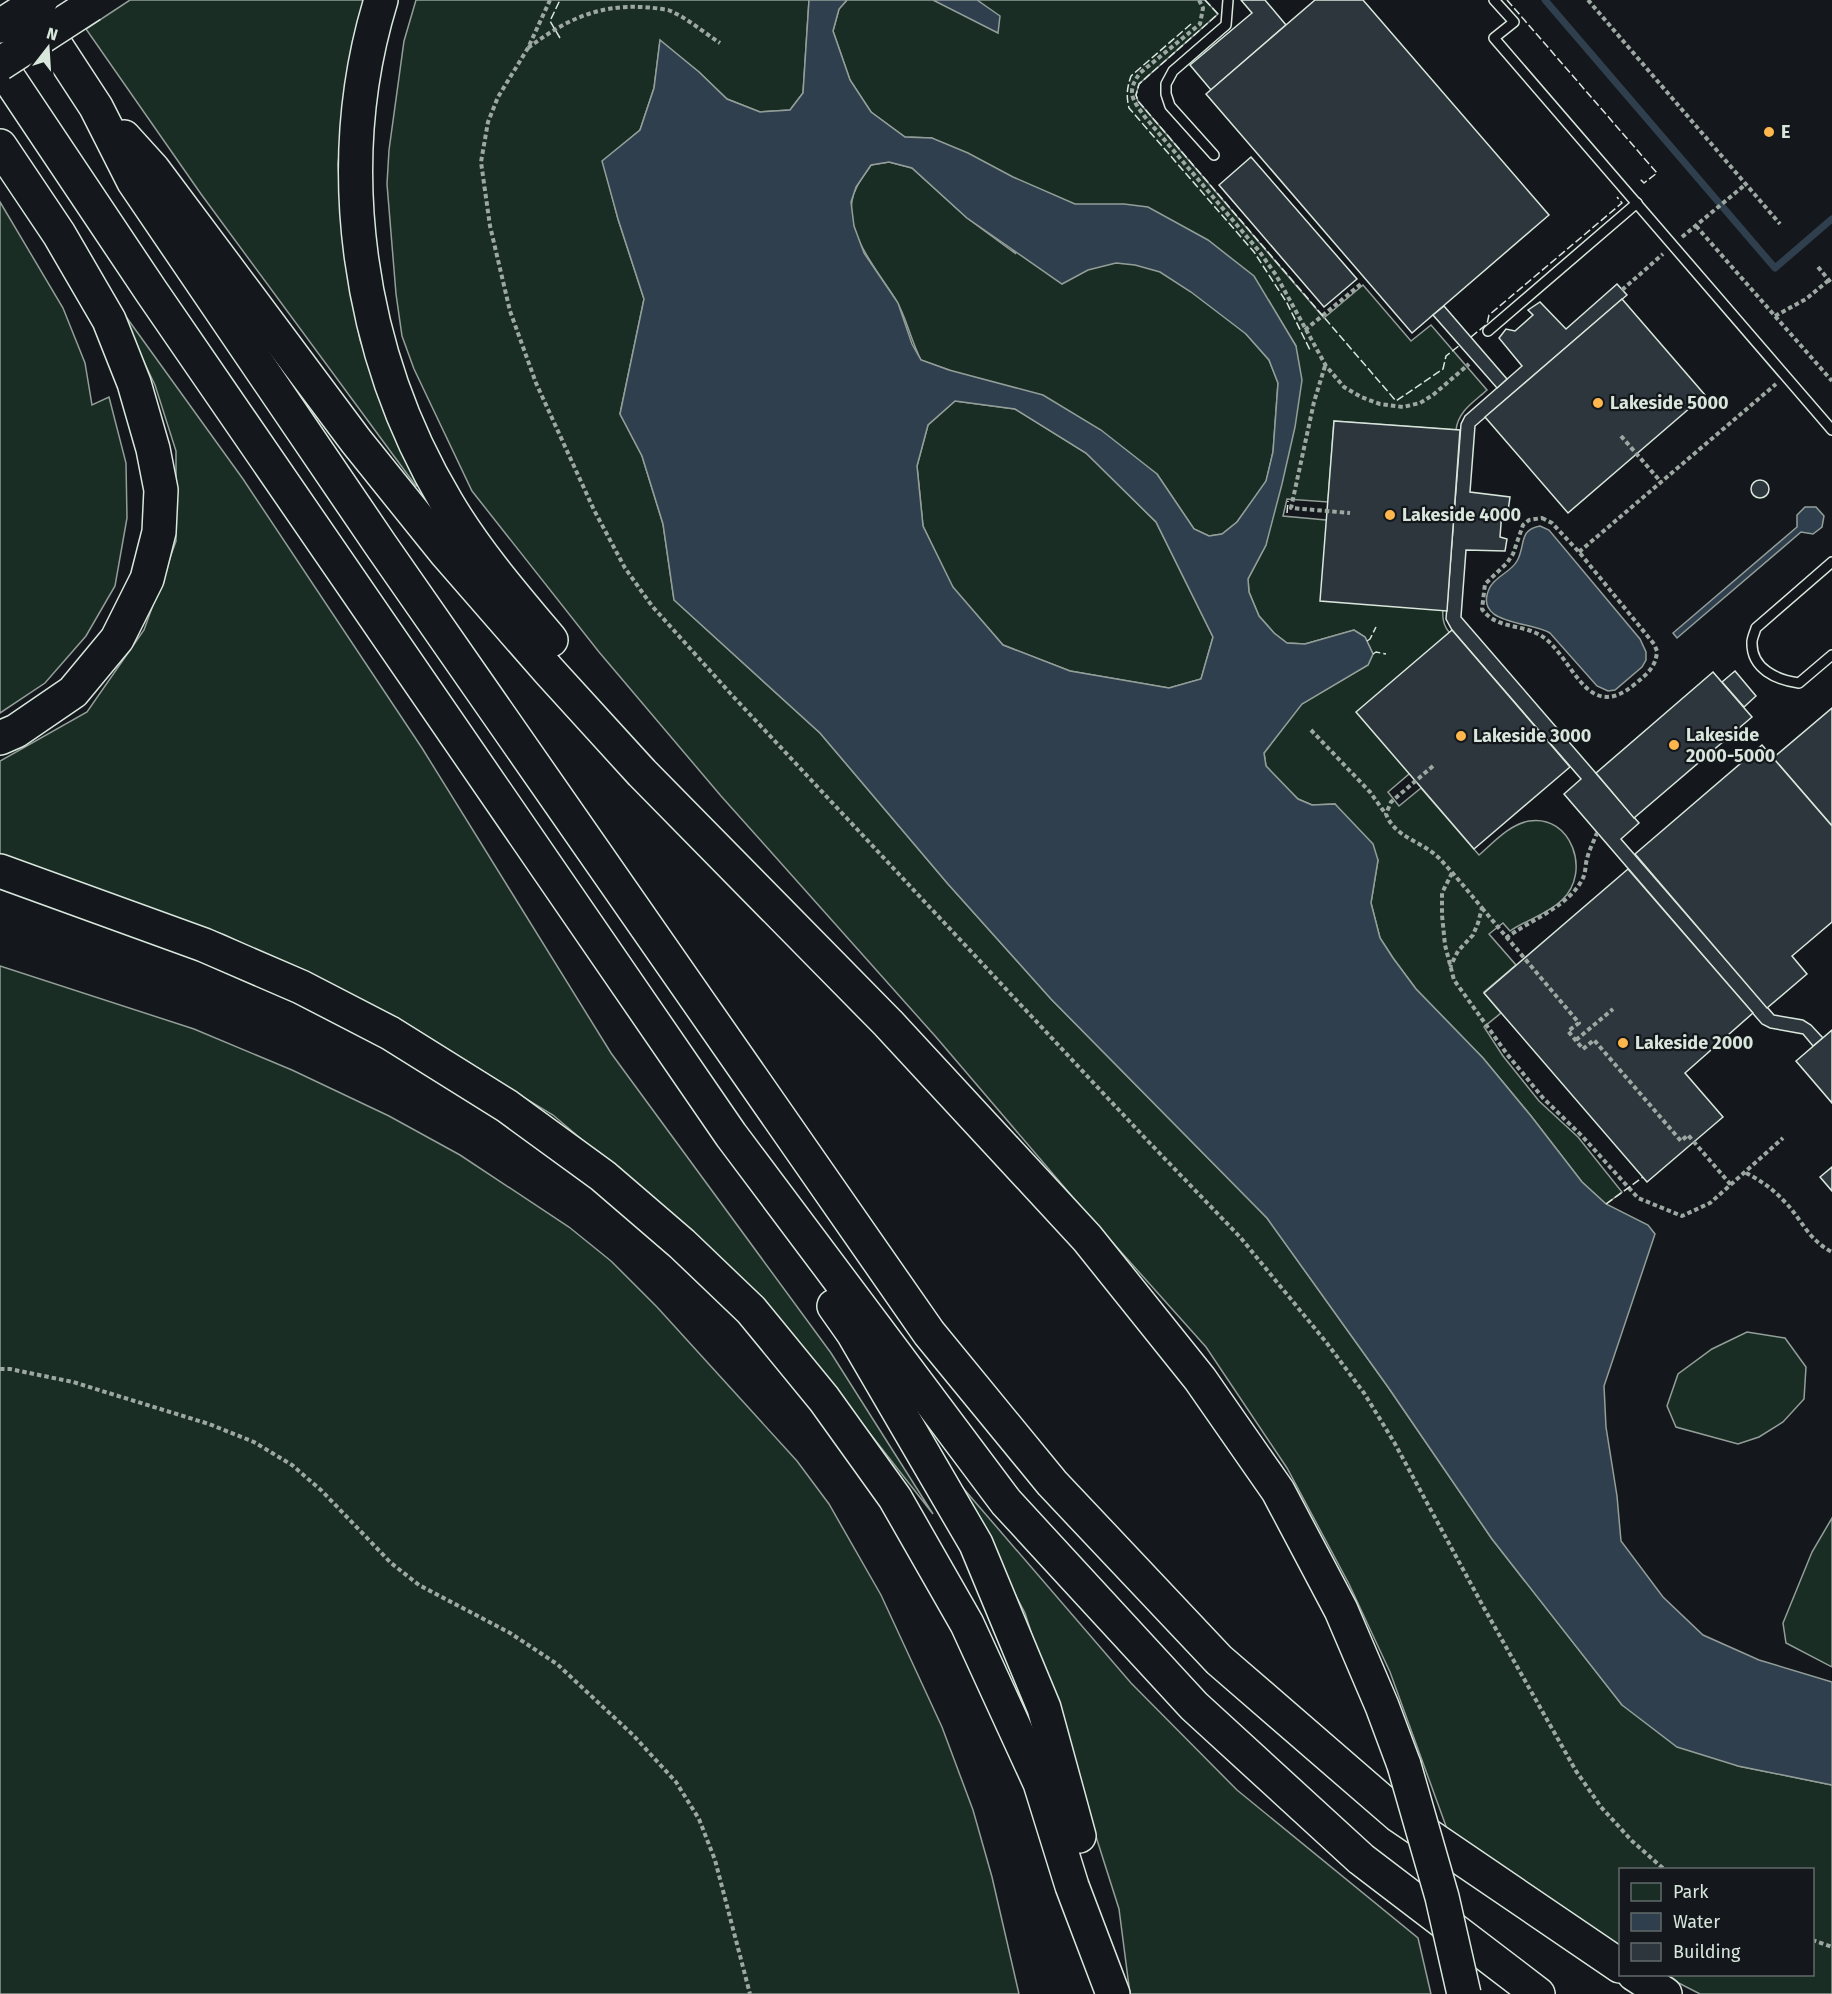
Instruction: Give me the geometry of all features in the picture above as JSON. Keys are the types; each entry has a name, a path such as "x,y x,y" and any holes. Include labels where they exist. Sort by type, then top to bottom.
{"highway":[{"path":"26,0 96,107 134,182 420,602 929,1333 1052,1483 1218,1660 1398,1815 1619,1964"},
{"path":"0,26 40,0"},
{"path":"381,0 370,42 361,104 357,167 358,230 368,298 378,342 408,426 447,503 496,574 552,642 706,818 735,866"},
{"path":"94,3 0,64 158,300 731,1135 1006,1502 1194,1706 1361,1859 1538,1994"},
{"path":"96,107 153,169 356,441 446,553 634,764 888,1023 1087,1238 1200,1379 1278,1491 1341,1610 1382,1706 1404,1765 1442,1897 1464,1994"},
{"path":"0,146 59,234 109,320 134,383 153,449 161,490 159,532 147,579 117,639 73,692 16,731 0,738"},
{"path":"0,871 204,945 301,987 390,1033 507,1106 603,1176 682,1244 751,1310 824,1399 895,1498 967,1624 1040,1784 1072,1886 1113,1994"},
{"path":"731,1135 792,1242 853,1333 976,1544 1044,1708 1081,1844 1113,1994"},
{"path":"1637,1976 1665,1994"}],"lane":[{"path":"1214,155 1170,106 1166,84 1173,71 1226,25 1228,0"},
{"path":"1494,0 1514,22 1494,38 1832,430"},
{"path":"1488,331 1637,203"},
{"path":"1832,562 1756,628 1752,642 1755,659 1782,681 1798,683 1832,655"}],"path":[{"path":"550,0 528,48 498,97 488,122 481,162 490,226 510,311 536,383 594,510 626,568 652,606 730,693 1240,1237 1326,1342 1364,1394 1394,1442 1576,1771 1601,1807 1632,1841 1664,1868"},
{"path":"1199,0 1203,8 1200,24 1140,73 1131,91 1133,101 1259,250 1276,275 1326,366 1344,387 1361,397 1380,404 1402,407 1419,403 1469,364"},
{"path":"1588,0 1780,224"},
{"path":"620,2 642,2 669,10 720,43"},
{"path":"528,48 565,20 583,10 600,5"},
{"path":"1709,215 1746,184"},
{"path":"1696,226 1832,381"},
{"path":"1622,290 1662,254"},
{"path":"1775,316 1806,300 1830,282 1818,267"},
{"path":"1305,330 1361,284"},
{"path":"1326,366 1314,402 1291,508 1350,513"},
{"path":"1580,552 1786,376"},
{"path":"1621,436 1661,483"},
{"path":"1542,518 1552,523 1580,552 1654,644 1657,651 1653,667 1647,674 1617,696 1596,695 1585,686 1541,635 1498,623 1488,617 1482,609 1485,584 1507,563 1513,554 1523,525 1529,520 1542,518"},
{"path":"1311,730 1370,792 1389,821 1406,838 1437,856 1482,908 1579,1023 1568,1031 1583,1049 1593,1040 1681,1141 1688,1135 1731,1185"},
{"path":"1386,814 1391,802 1433,766"},
{"path":"1506,938 1524,924 1558,907 1572,894 1584,877 1586,860 1597,833"},
{"path":"1452,873 1442,892 1442,915 1445,945 1454,980 1536,1089 1638,1198 1682,1215 1710,1203 1783,1138"},
{"path":"1450,968 1458,951 1473,935 1482,908"},
{"path":"1576,1040 1612,1009"},
{"path":"1746,1173 1763,1182 1785,1201 1808,1234 1832,1252"},
{"path":"0,1369 73,1382 209,1424 254,1442 292,1465 322,1491 391,1563 419,1585 510,1633 557,1664 633,1735 676,1782 699,1819 715,1860 750,1994"},
{"path":"1814,1941 1832,1947"}],"green space":[{"path":"130,0 368,0 348,73 338,164 347,270 360,340 386,412 423,479 416,486 201,194 86,29"},
{"path":"416,0 809,0 803,93 790,110 760,112 727,99 699,72 660,41 654,88 640,130 603,161 618,219 644,299 620,414 642,456 663,524 674,600 820,733 948,884 1051,999 1267,1218 1388,1387 1492,1539 1622,1705 1738,1766 1832,1785 1832,1994 1700,1994 1665,1976 1814,1976 1814,1868 1619,1868 1619,1949 1451,1840 1390,1672 1349,1584 1287,1468 1206,1347 1088,1215 936,1037 721,796 599,652 472,491 414,369 402,336 396,294 387,184 389,150 404,41"},
{"path":"847,0 1205,0 1218,14 1139,84 1136,95 1138,101 1324,318 1363,285 1411,341 1431,325 1487,390 1463,412 1456,430 1334,421 1328,502 1287,499 1283,516 1326,520 1443,610 1444,622 1449,632 1409,774 1388,792 1399,806 1421,788 1479,855 1509,830 1529,821 1544,821 1556,826 1566,836 1572,847 1576,861 1575,875 1571,888 1562,900 1510,931 1503,923 1489,934 1516,965 1484,992 1501,1013 1484,1027 1503,1056 1539,1101 1578,1137 1622,1192 1606,1204 1582,1182 1483,1058 1416,989 1393,958 1380,938 1371,903 1378,860 1335,804 1312,805 1298,799 1266,766 1264,753 1301,704 1368,665 1373,654 1365,637 1354,630 1305,644 1287,643 1274,633 1259,616 1249,592 1248,579 1266,545 1296,346 1269,301 1246,334 1269,360 1278,383 1273,452 1266,482 1237,522 1222,534 1209,536 1194,529 1157,474 949,370 921,360 900,307 865,253 854,227 851,214 853,196 871,165 889,162 912,168 967,218 1016,254 932,138 905,137 871,112 850,80 833,31 839,9"},
{"path":"0,202 63,308 85,363 92,405 109,397 126,463 127,518 115,586 86,636 45,683 0,713"},
{"path":"114,300 243,479 422,748 611,1053 831,1353 933,1514 828,1380 706,1245 553,1115 365,1002 225,935 0,855 0,761 87,712 144,630 176,541 176,451 155,385"},
{"path":"955,401 1015,409 1086,453 1156,522 1213,637 1201,679 1169,688 1070,671 1003,645 952,587 923,526 917,466 928,425"},
{"path":"0,966 194,1029 292,1070 389,1116 460,1155 569,1227 611,1261 657,1307 797,1461 829,1504 881,1595 942,1727 973,1810 992,1877 1019,1994 0,1994"},
{"path":"1747,1332 1785,1338 1806,1367 1804,1399 1783,1422 1759,1437 1738,1444 1676,1427 1667,1406 1678,1374 1712,1349"},
{"path":"951,1474 1131,1683 1237,1790 1418,1938 1431,1994 1130,1994 1119,1909 1025,1613"},
{"path":"1832,1518 1832,1667 1786,1643 1783,1623 1812,1552"}],"water":[{"path":"809,0 847,0 839,9 833,31 850,80 871,112 905,137 932,138 1075,204 1124,204 1148,207 1208,240 1254,276 1296,346 1302,380 1295,427 1282,484 1266,545 1248,579 1249,592 1259,616 1274,633 1287,643 1305,644 1354,630 1365,637 1373,654 1368,665 1302,704 1264,753 1266,766 1298,799 1312,805 1335,804 1373,844 1378,860 1371,903 1380,938 1393,958 1416,989 1483,1058 1582,1182 1606,1204 1648,1225 1655,1234 1604,1386 1606,1427 1617,1496 1621,1541 1663,1597 1703,1635 1759,1660 1832,1682 1832,1785 1738,1766 1677,1747 1622,1705 1492,1539 1388,1387 1267,1218 1051,999 948,884 820,733 674,600 663,524 642,456 620,414 644,299 602,161 640,130 654,88 660,40 727,99 760,112 790,110 803,93","holes":["889,162 912,168 967,218 1062,284 1088,270 1116,263 1135,265 1160,272 1191,292 1246,334 1269,360 1278,383 1273,452 1266,481 1237,522 1222,534 1209,536 1194,529 1157,474 1101,430 1043,395 949,370 921,360 912,344 898,303 864,253 854,226 851,202 856,187 871,165","955,401 1015,409 1086,453 1156,522 1213,637 1201,679 1169,688 1070,671 1003,645 953,587 923,526 917,466 928,425"]},
{"path":"933,0 977,0 1000,16 998,33"},
{"path":"1805,507 1816,507 1824,516 1822,527 1813,534 1801,532 1677,638 1673,633 1797,527 1797,515"},
{"path":"1540,526 1549,530 1640,639 1646,652 1646,660 1642,667 1615,690 1608,691 1597,686 1550,633 1506,620 1489,609 1486,599 1490,587 1517,561 1528,531"}],"building":[{"path":"1241,0 1265,0 1286,25 1211,90 1190,65 1252,13"},
{"path":"1315,0 1363,0 1549,215 1412,333 1206,94"},
{"path":"1251,157 1357,279 1324,307 1219,185"},
{"path":"1617,284 1627,295 1475,426 1470,492 1510,497 1508,511 1502,511 1500,537 1507,539 1505,551 1466,550 1461,617 1639,823 1621,839 1774,1015 1803,1020 1811,1025 1823,1038 1813,1046 1803,1034 1770,1028 1762,1024 1564,794 1581,779 1452,630 1446,619 1461,424 1465,416 1522,366 1499,338 1506,329 1515,331 1533,315 1528,310 1540,302 1566,329"},
{"name":"Lakeside 5000","path":"1622,299 1705,395 1568,513 1485,417"},
{"path":"1444,306 1507,379 1497,388 1433,315"},
{"name":"Lakeside 4000","path":"1334,421 1460,430 1447,611 1320,601"},
{"path":"1760,480 1766,483 1769,489 1766,495 1760,498 1754,495 1751,489 1754,483"},
{"name":"Lakeside 3000","path":"1452,630 1570,767 1474,849 1356,712"},
{"path":"1735,671 1756,696 1744,707 1722,682"},
{"name":"Lakeside 2000-5000","path":"1713,672 1752,717 1634,818 1596,773"},
{"path":"1832,708 1832,826 1773,758"},
{"path":"1762,745 1832,826 1832,922 1792,956 1807,974 1767,1008 1635,854"},
{"name":"Lakeside 2000","path":"1628,869 1753,1013 1685,1073 1723,1117 1647,1182 1484,993"},
{"path":"1832,1030 1832,1103 1796,1061"},
{"path":"1832,1167 1832,1191 1820,1177"}],"waterway":[{"path":"1545,0 1775,268 1832,219"}],"fence":[{"path":"560,0 550,21 560,38"},
{"path":"1205,0 1218,14 1139,84 1136,95 1138,101 1396,401 1443,369 1446,356 1460,345"},
{"path":"1507,0 1657,173 1644,183 1639,178"},
{"path":"1191,24 1131,76 1127,92 1129,108 1254,252 1287,303 1311,352"},
{"path":"1471,337 1487,324 1489,315 1622,203 1617,197"},
{"path":"1287,513 1288,501"},
{"path":"1367,641 1376,627"},
{"path":"1373,654 1376,652 1386,654"},
{"path":"1606,1204 1643,1177"}],"place":[{"name":"E","path":"1769,132"},
{"name":"Lakeside 5000","path":"1598,403"},
{"name":"Lakeside 4000","path":"1390,515"},
{"name":"Lakeside 3000","path":"1461,736"},
{"name":"Lakeside 2000-5000","path":"1674,745"},
{"name":"Lakeside 2000","path":"1623,1043"}]}
